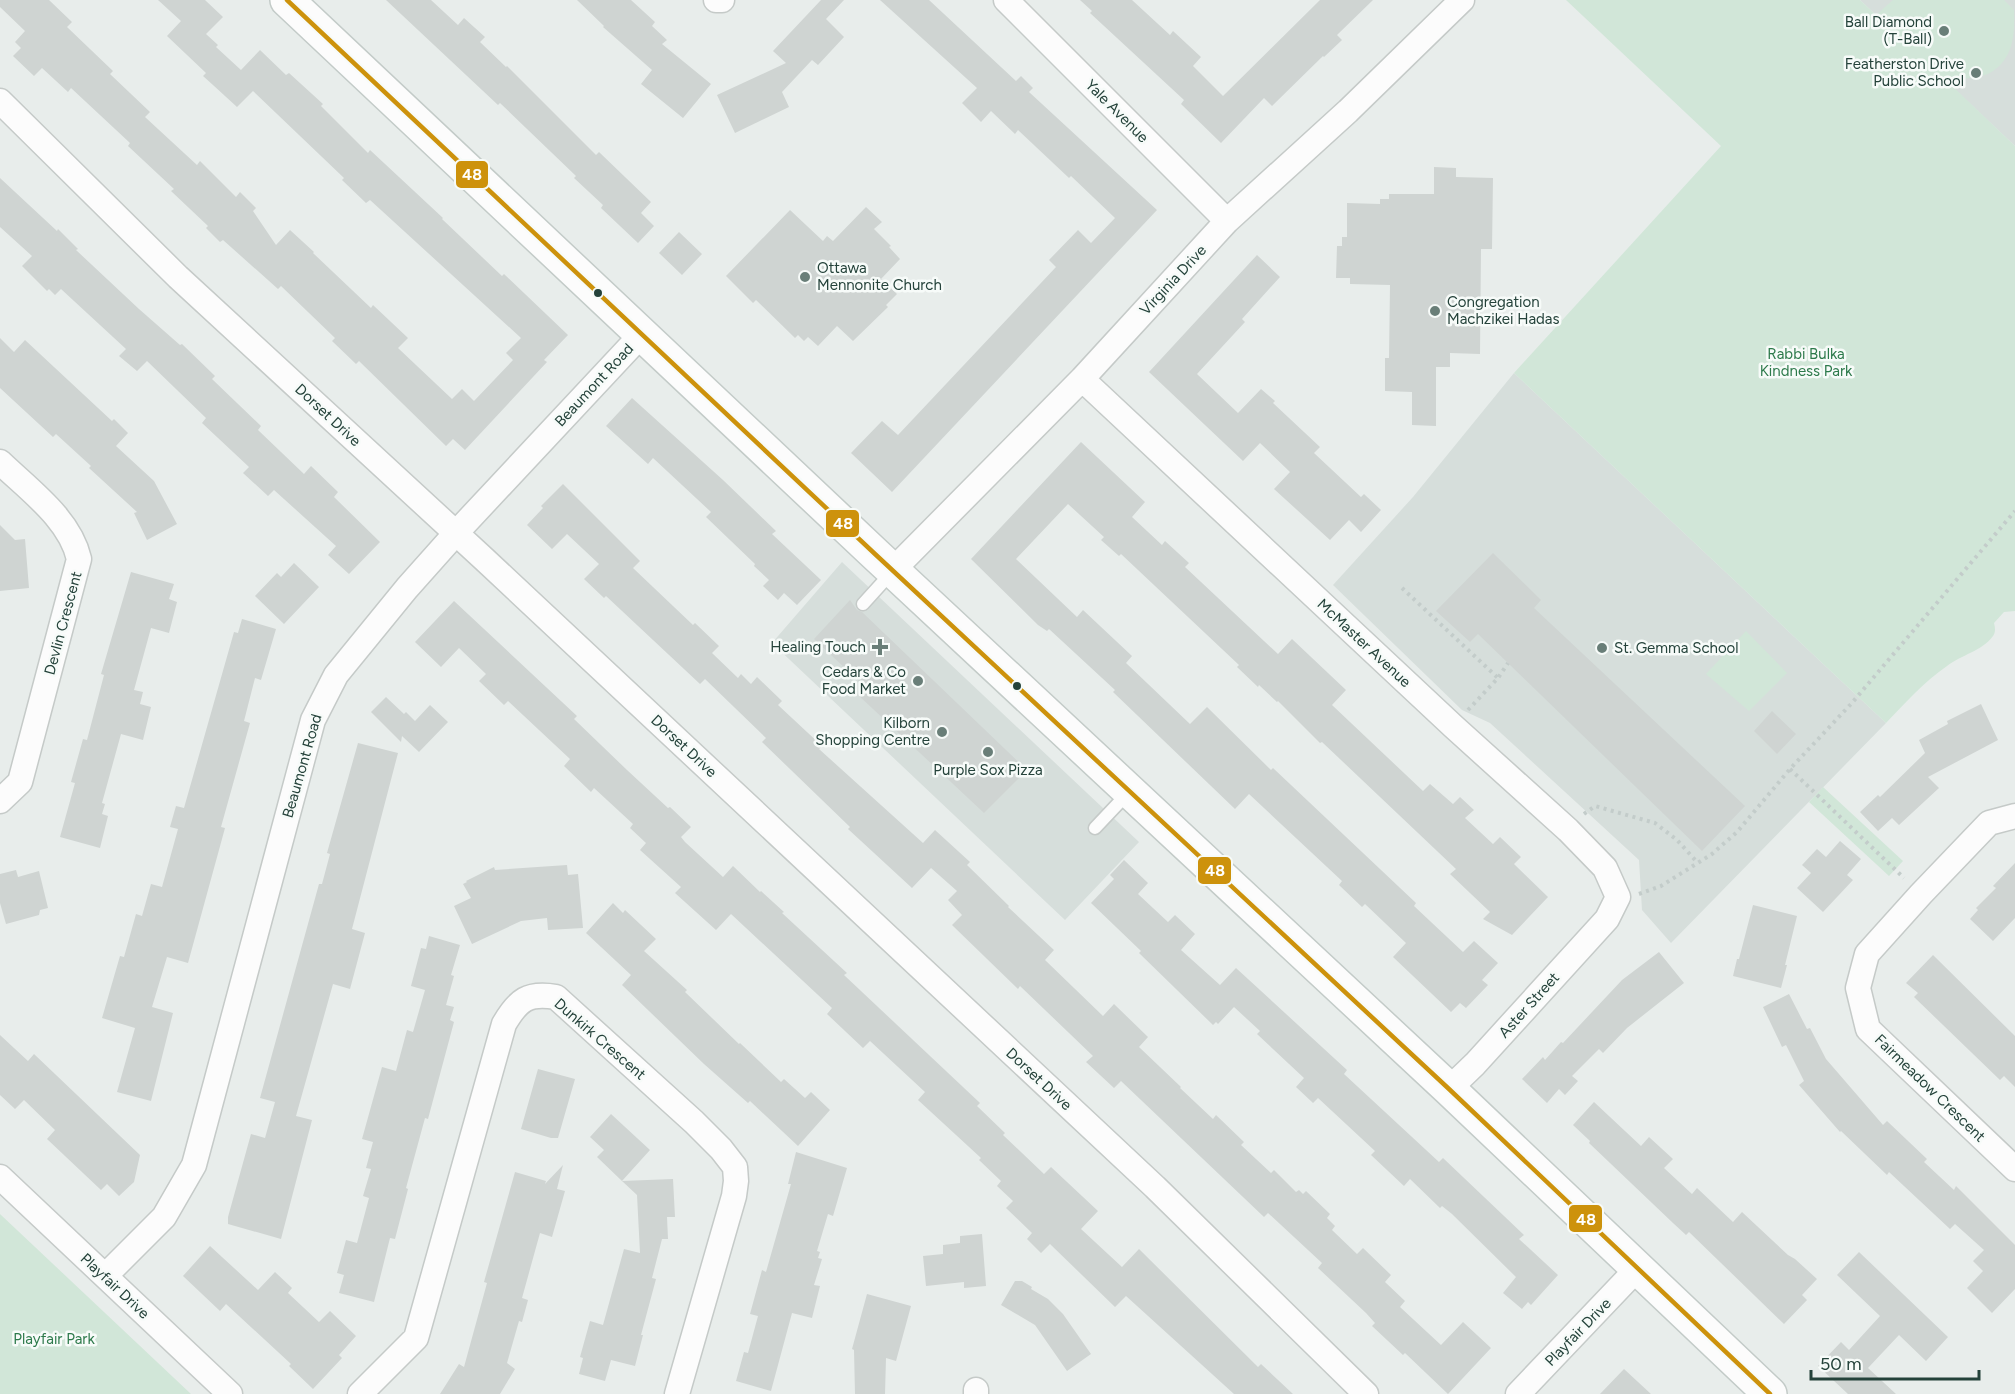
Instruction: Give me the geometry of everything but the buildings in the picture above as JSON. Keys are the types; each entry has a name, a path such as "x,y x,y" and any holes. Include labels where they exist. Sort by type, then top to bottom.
{"street":[{"path":"287,0 1449,1089 1770,1394"},
{"path":"716,0 722,0"},
{"name":"Yale Avenue","path":"1006,0 1227,221"},
{"name":"Virginia Drive","path":"893,570 1082,379 1227,221 1348,111 1462,0"},
{"name":"Dorset Drive","path":"0,101 178,277 456,532 1155,1187 1366,1394"},
{"name":"Beaumont Road","path":"105,1276 164,1217 194,1165 313,720 336,675 456,532 643,333"},
{"name":"McMaster Avenue","path":"1082,379 1454,727 1568,830 1605,868 1617,897"},
{"name":"Devlin Crescent","path":"0,462 52,512 76,544 79,559 21,782 0,801"},
{"name":"Fairmeadow Crescent","path":"2015,816 1989,823 1921,894 1867,954 1858,988 1868,1029 2015,1169"},
{"name":"Aster Street","path":"1449,1089 1476,1064 1606,920 1617,897"},
{"name":"Dunkirk Crescent","path":"360,1394 416,1338 504,1024 512,1010 525,999 539,994 556,998 564,1005 694,1122 735,1167 734,1196 677,1394"},
{"name":"Playfair Drive","path":"0,1177 230,1394"},
{"name":"Playfair Drive","path":"1518,1394 1637,1269"}],"lane":[{"path":"863,604 893,570"},
{"path":"1095,828 1130,791"}],"path":[{"path":"1617,897 1631,897 1661,886 1712,854 1737,832 1790,769 1851,704 2015,511"},
{"path":"1401,588 1497,678"},
{"path":"1454,727 1508,663"},
{"path":"1790,769 1921,894"},
{"path":"1568,830 1582,815 1596,806 1655,823 1677,840 1696,862"}],"shaded area":[{"name":"Ball Diamond (T-Ball)","path":"1860,0 2015,0 2015,146"},
{"name":"St. Gemma School","path":"1514,373 1886,723 1671,943 1642,910 1639,860 1490,723 1462,710 1333,585 1413,497"},
{"path":"842,562 1139,842 1065,920 772,643"}],"green space":[{"name":"Rabbi Bulka Kindness Park","path":"1566,0 1860,0 1876,15 1893,0 2004,0 2014,10 2013,38 2003,62 1983,76 1947,81 2015,146 2015,611 2004,612 1994,623 1995,633 1988,641 1939,672 1886,723 1514,373 1721,146"},
{"path":"1746,631 1787,673 1749,711 1706,674"},
{"path":"1823,787 1903,861 1889,876 1809,802"},
{"name":"Playfair Park","path":"0,1214 191,1394 0,1394"}],"transit line":[{"name":"48","path":"287,0 875,554 1449,1089 1770,1394"}],"place":[{"name":"Ball Diamond (T-Ball)","path":"1944,31"},
{"name":"Featherston Drive Public School","path":"1976,73"},
{"name":"Ottawa Mennonite Church","path":"805,277"},
{"name":"Congregation Machzikei Hadas","path":"1435,311"},
{"name":"Healing Touch","path":"880,647"},
{"name":"St. Gemma School","path":"1602,648"},
{"name":"Cedars & Co Food Market","path":"918,681"},
{"name":"Kilborn Shopping Centre","path":"942,732"},
{"name":"Purple Sox Pizza","path":"988,752"}]}
